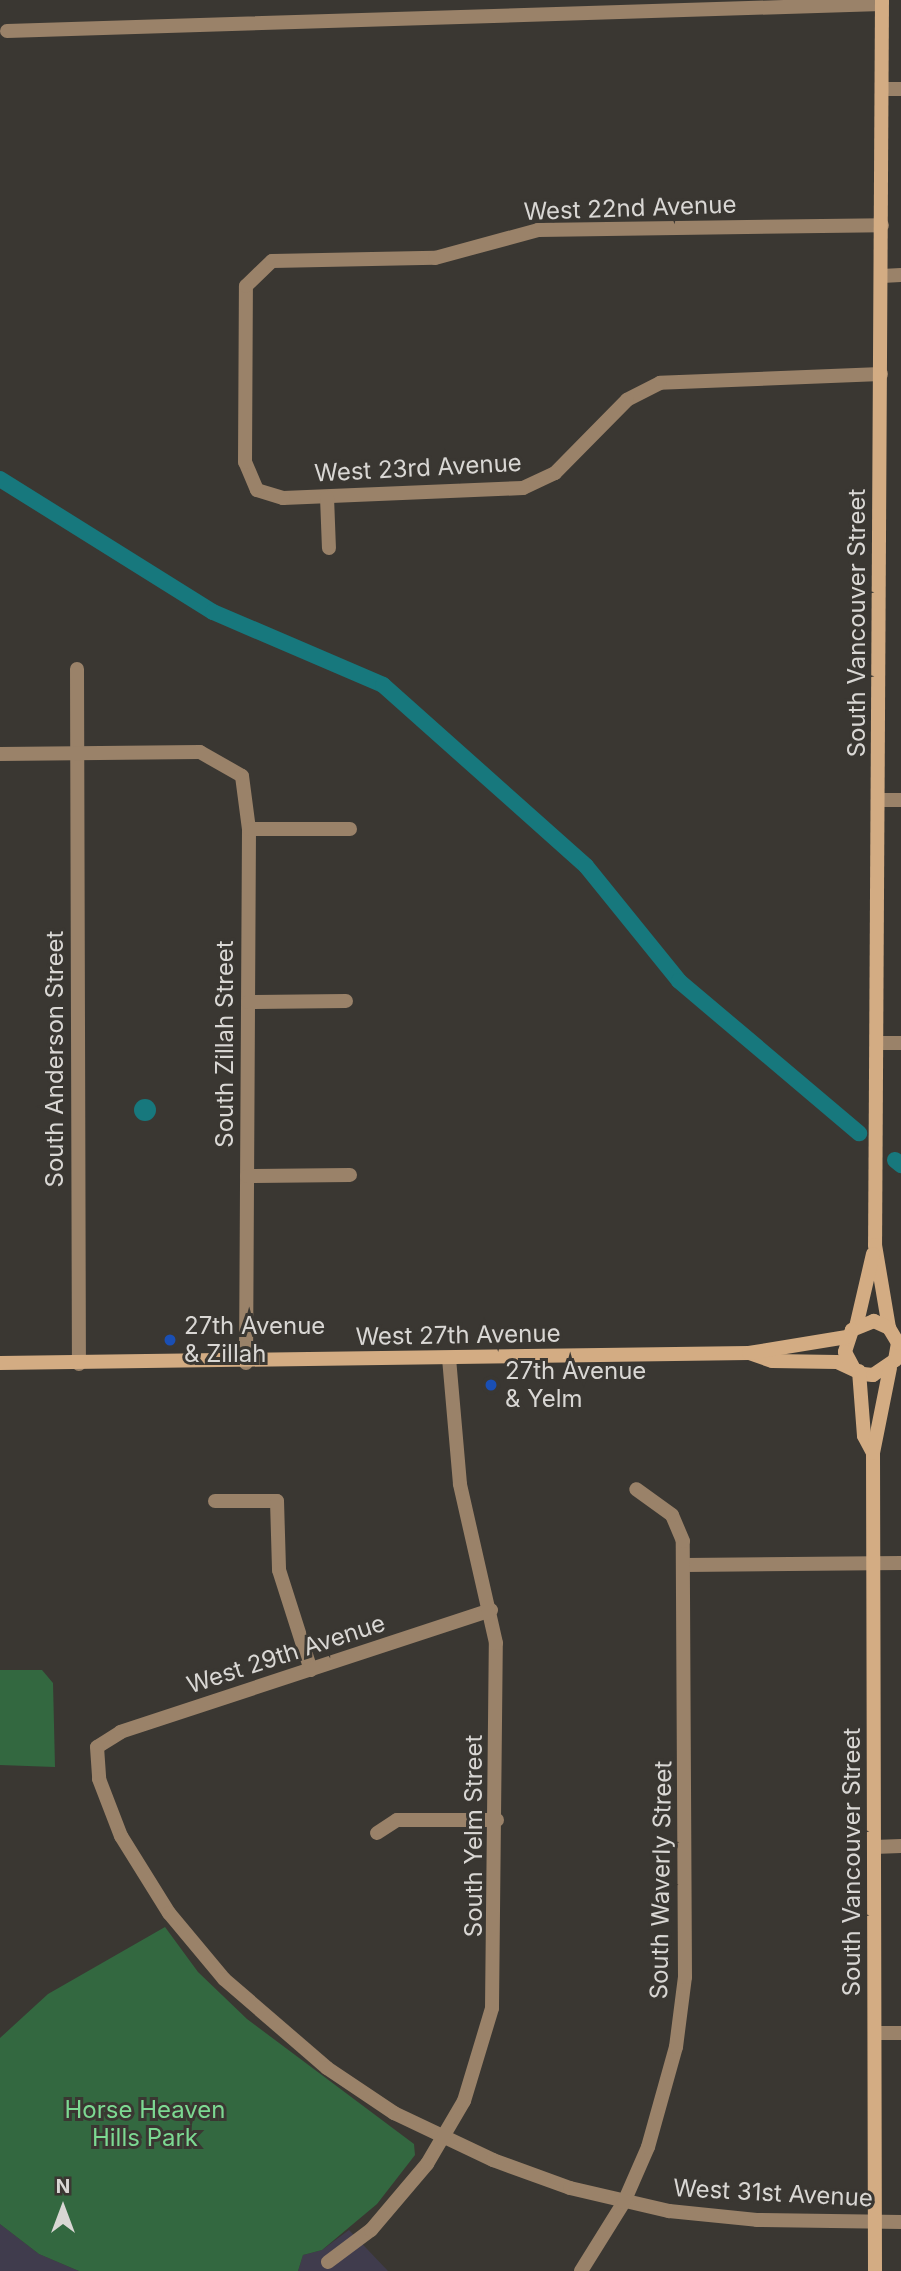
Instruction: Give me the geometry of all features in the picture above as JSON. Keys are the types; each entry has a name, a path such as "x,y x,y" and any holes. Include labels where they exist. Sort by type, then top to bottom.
{"street":[{"path":"7,31 882,2"},
{"name":"South Vancouver Street","path":"882,2 875,1245 894,1331"},
{"path":"882,89 901,89"},
{"name":"West 22nd Avenue","path":"257,490 245,461 245,296 260,267 281,260 453,256 538,230 882,225"},
{"path":"882,276 901,275"},
{"name":"West 23rd Avenue","path":"257,490 283,498 523,488 555,473 627,400 660,383 881,374"},
{"path":"327,497 329,548"},
{"name":"South Anderson Street","path":"77,669 79,1364"},
{"name":"South Zillah Street","path":"76,754 200,752 242,776 248,829 246,1363"},
{"path":"0,754 76,754"},
{"path":"879,800 901,800"},
{"path":"248,829 350,829"},
{"path":"248,1002 346,1001"},
{"path":"877,1043 901,1043"},
{"path":"247,1176 350,1175"},
{"name":"South Vancouver Street","path":"852,1332 875,1245"},
{"name":"West 27th Avenue","path":"749,1353 852,1332 874,1321 894,1331"},
{"path":"894,1331 895,1362"},
{"path":"852,1332 845,1352 857,1370"},
{"name":"West 27th Avenue","path":"0,1363 246,1363 749,1353 857,1370 873,1375 895,1362"},
{"name":"South Yelm Street","path":"328,2262 387,2214 443,2139 475,2073 492,2008 497,1820 491,1610 460,1485 449,1358"},
{"name":"South Vancouver Street","path":"875,2271 873,1453 895,1362"},
{"name":"South Vancouver Street","path":"857,1370 864,1436 873,1453"},
{"name":"South Waverly Street","path":"581,2271 624,2202 660,2113 682,2009 685,1565 672,1515 636,1489"},
{"path":"215,1501 277,1501 279,1570 311,1670"},
{"path":"685,1565 901,1563"},
{"name":"West 29th Avenue","path":"443,2139 327,2068 206,1959 121,1836 99,1779 97,1746 121,1732 491,1610"},
{"path":"377,1833 397,1820 497,1820"},
{"path":"874,1847 901,1846"},
{"path":"875,2033 901,2033"},
{"name":"West 31st Avenue","path":"443,2139 529,2175 624,2202 717,2217 901,2222"}],"shaded area":[{"path":"0,2224 39,2254 79,2271 0,2271"},
{"path":"349,2230 388,2271 298,2271 303,2255 322,2250"}],"green space":[{"path":"0,1670 42,1670 53,1683 55,1767 0,1765"},
{"name":"Horse Heaven Hills Park","path":"165,1927 198,1972 247,2019 414,2144 415,2155 377,2204 322,2250 303,2255 298,2271 79,2271 39,2254 0,2224 0,2038 48,1994"}],"water":[{"path":"141,1099 149,1099 156,1106 156,1114 149,1121 141,1121 134,1114 134,1106"}],"waterway":[{"path":"0,479 213,612 383,685 586,866 679,981 859,1133"},
{"path":"895,1160 901,1165"}],"place":[{"name":"27th Avenue & Zillah","path":"170,1340"},
{"name":"27th Avenue & Yelm","path":"491,1385"}]}
